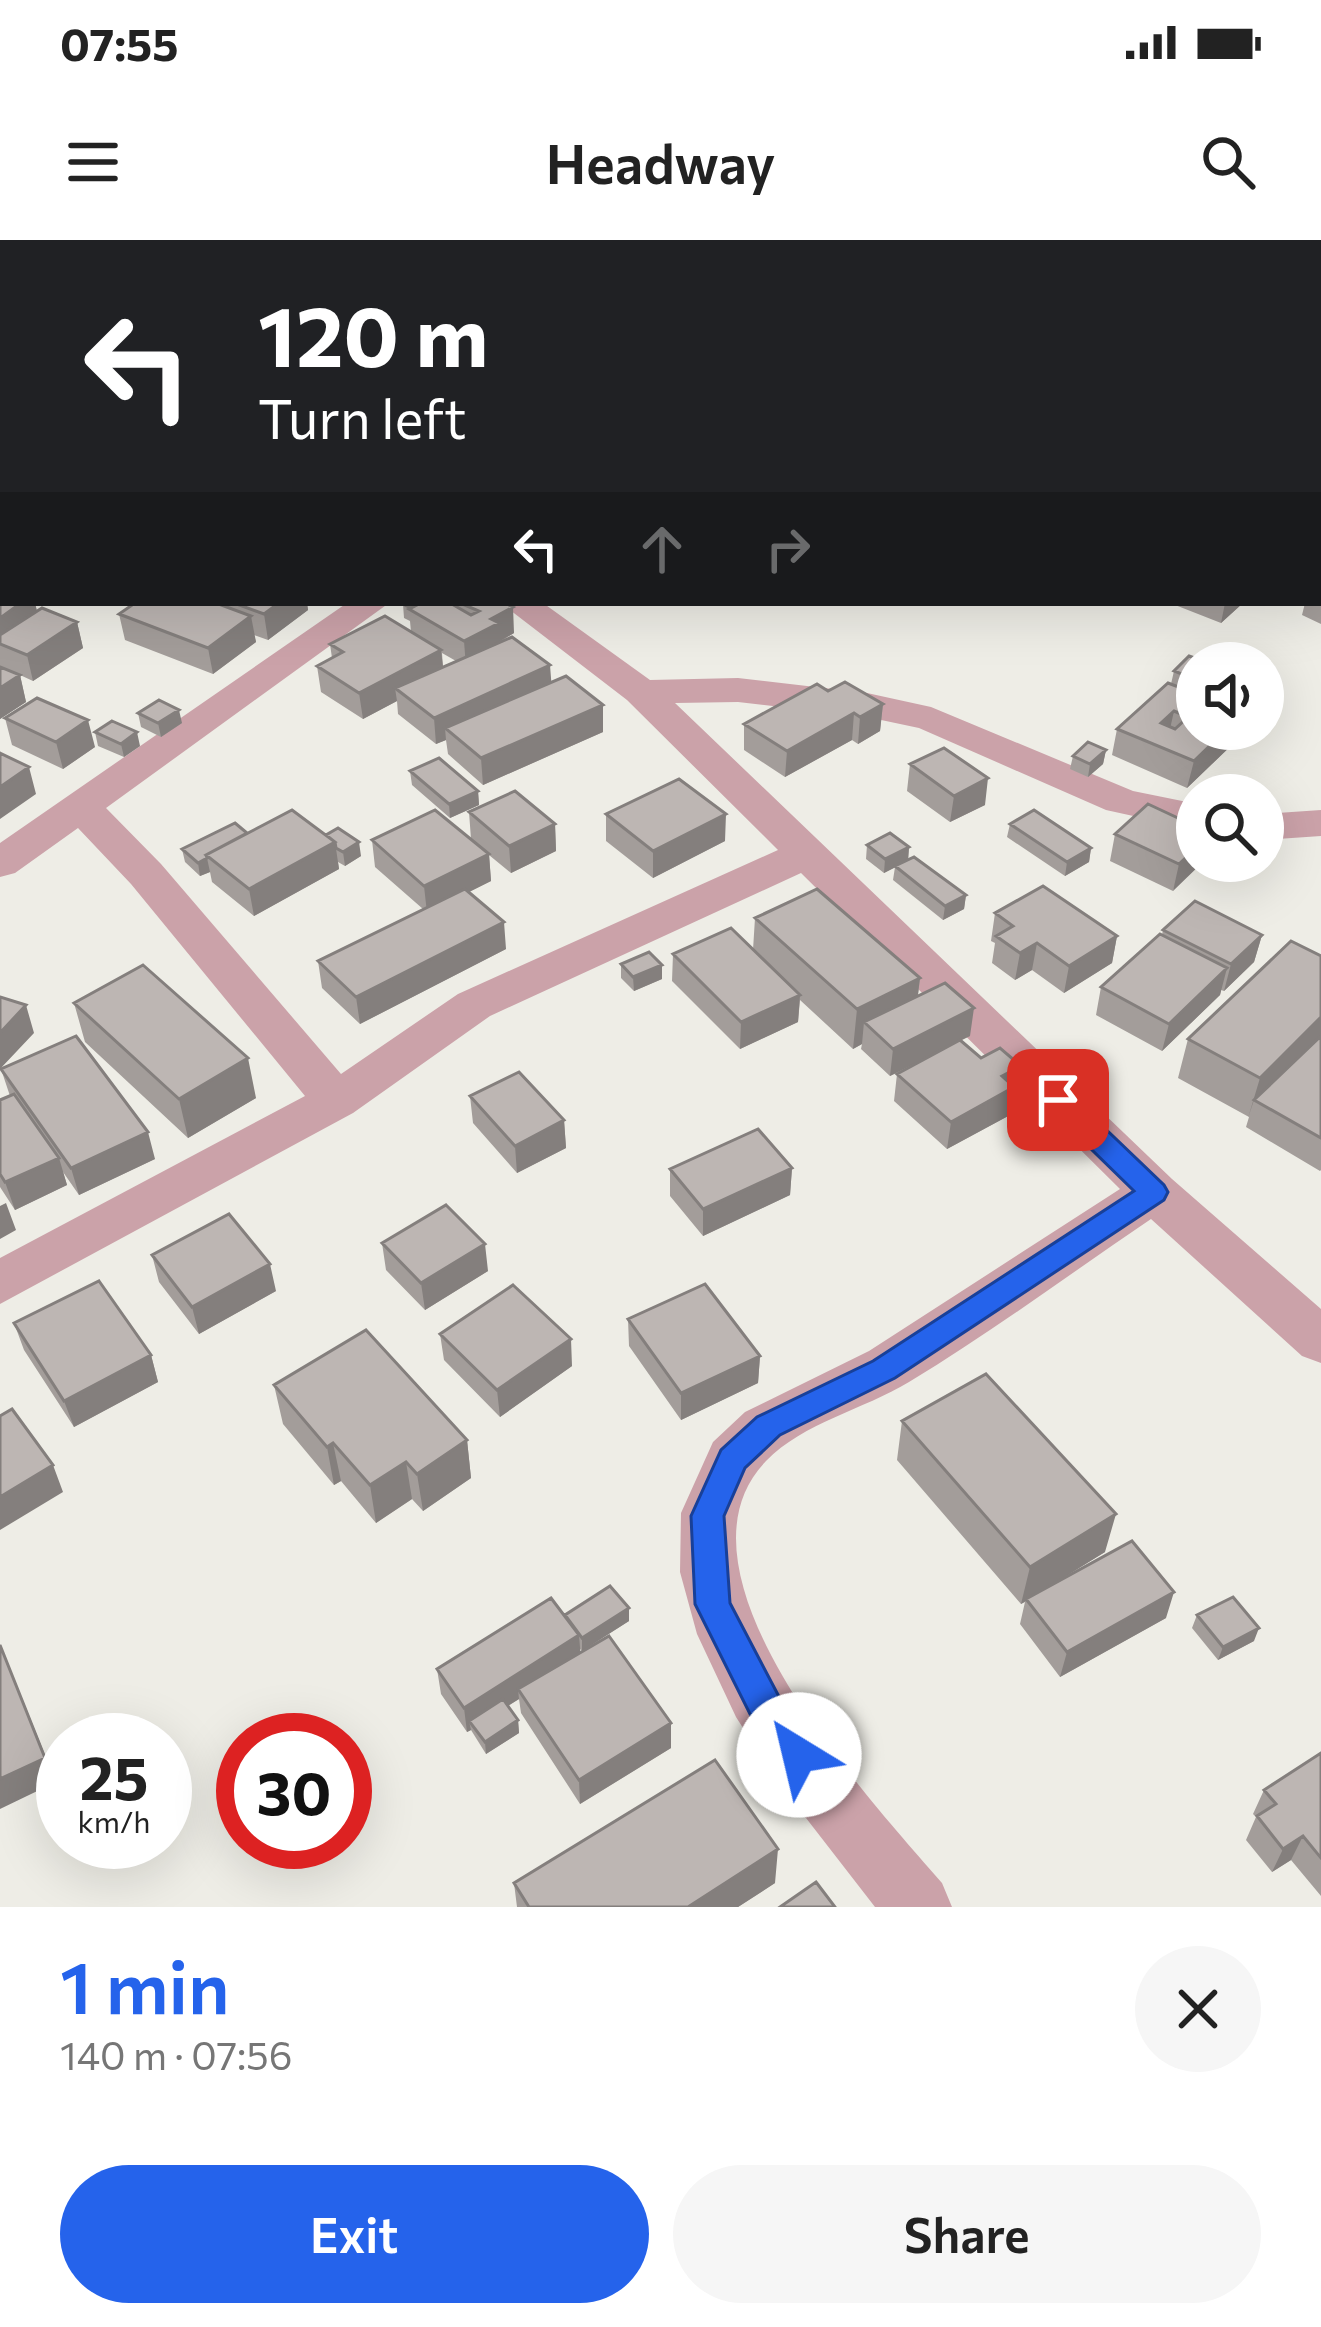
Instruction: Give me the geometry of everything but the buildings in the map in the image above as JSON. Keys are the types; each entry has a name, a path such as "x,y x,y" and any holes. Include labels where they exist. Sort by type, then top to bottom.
{"street":[{"path":"0,863 367,606"},
{"path":"523,606 640,692 1154,1192 1321,1342"},
{"path":"640,692 738,689 867,705 931,719 1121,801 1176,813"},
{"path":"80,806 146,874 336,1101"},
{"path":"1284,826 1321,823"},
{"path":"0,1283 336,1101 474,1004 803,855"},
{"path":"918,1907 773,1722 733,1652 712,1604 708,1516 732,1460 769,1426 884,1370 1154,1192"}],"route":[{"path":"799,1755 773,1722 712,1604 708,1516 732,1460 769,1426 884,1370 1154,1192 1058,1100"}]}
